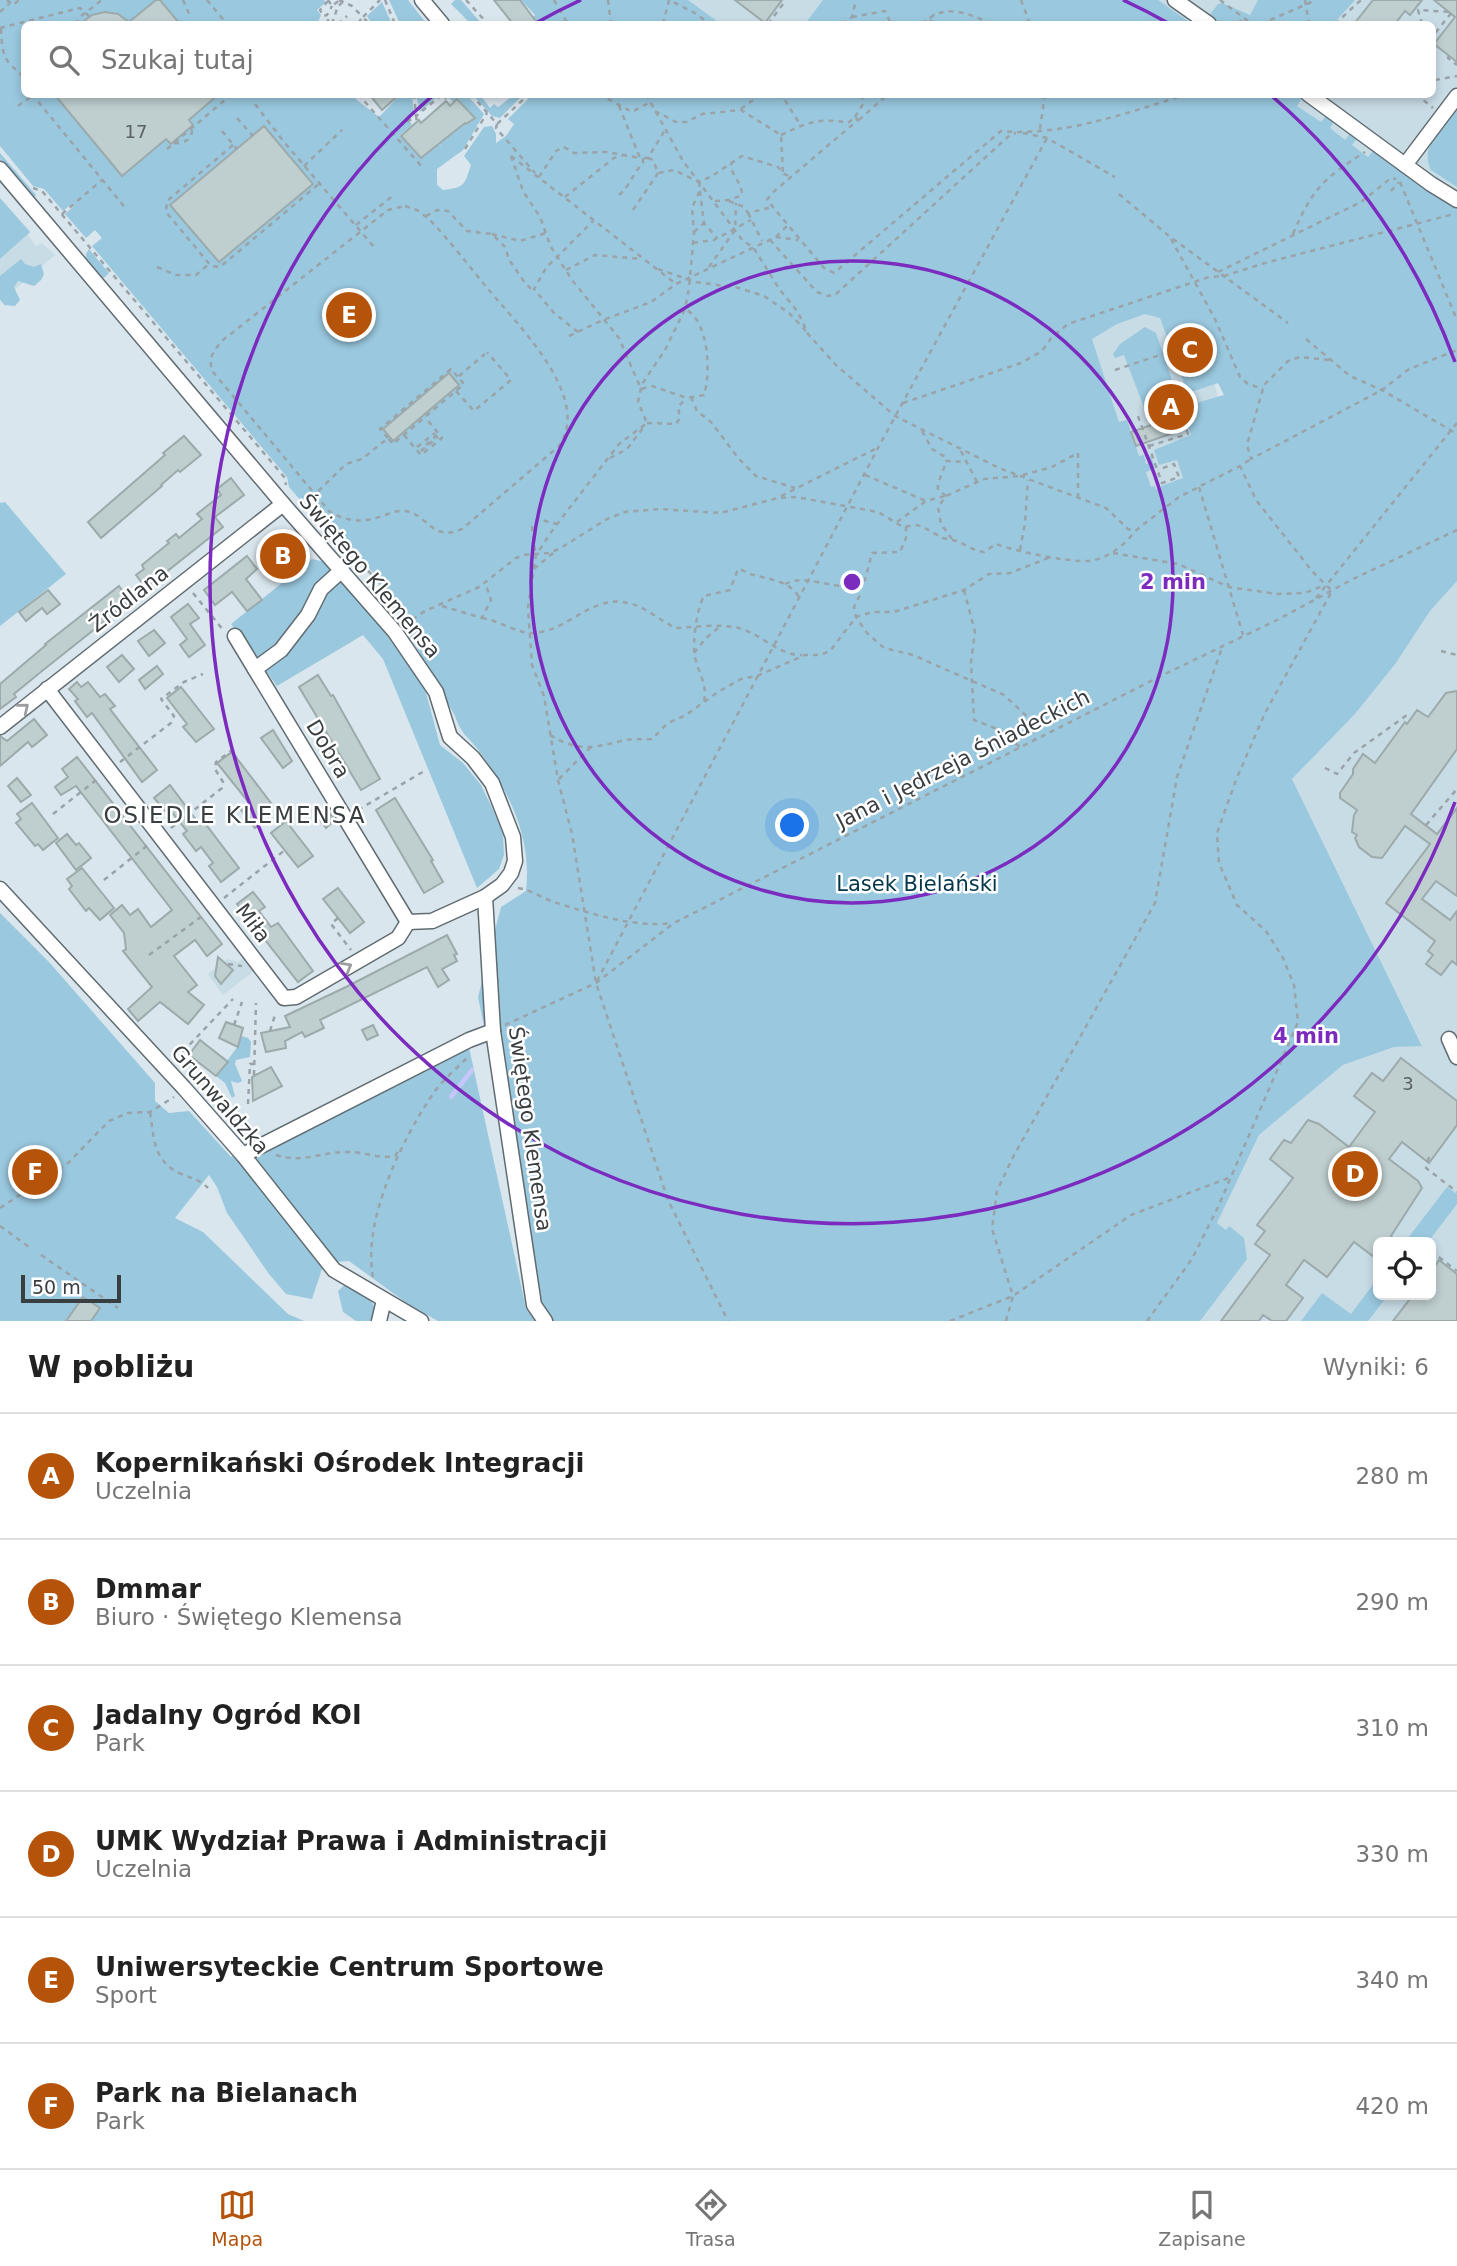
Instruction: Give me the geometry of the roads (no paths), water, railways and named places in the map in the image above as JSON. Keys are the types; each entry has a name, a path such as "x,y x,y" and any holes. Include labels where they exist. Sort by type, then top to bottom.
{"street":[{"path":"422,0 440,21"},
{"path":"1175,0 1205,21"},
{"path":"1405,165 1457,96"},
{"path":"1312,98 1457,200"},
{"name":"Świętego Klemensa","path":"0,169 283,504 395,632 440,699 450,737 473,758 492,783 510,828 515,850 513,867 502,884 485,897 493,1031 534,1305 545,1321"},
{"name":"Źródlana","path":"0,727 283,504"},
{"path":"255,669 281,650 308,615 321,589 342,570"},
{"name":"Dobra","path":"232,637 255,669 408,922"},
{"name":"Miła","path":"47,689 281,996 289,999 296,997 398,938 408,922"},
{"name":"Grunwaldzka","path":"0,889 243,1155 334,1270 421,1321"},
{"path":"408,922 432,921 485,897"},
{"path":"243,1155 469,1040 493,1031"},
{"path":"1449,1039 1457,1057"},
{"path":"379,1321 384,1300"}],"waterway":[{"path":"451,1097 472,1070"}],"place":[{"name":"Uniwersyteckie Centrum Sportowe","path":"349,315"},
{"name":"Jadalny Ogród KOI","path":"1190,350"},
{"name":"Kopernikański Ośrodek Integracji","path":"1171,407"},
{"name":"Dmmar","path":"283,556"},
{"name":"Park na Bielanach","path":"35,1172"},
{"name":"UMK Wydział Prawa i Administracji","path":"1355,1174"}],"district":[{"name":"OSIEDLE KLEMENSA","path":"235,815"}],"park label":[{"name":"Lasek Bielański","path":"917,884"}]}
